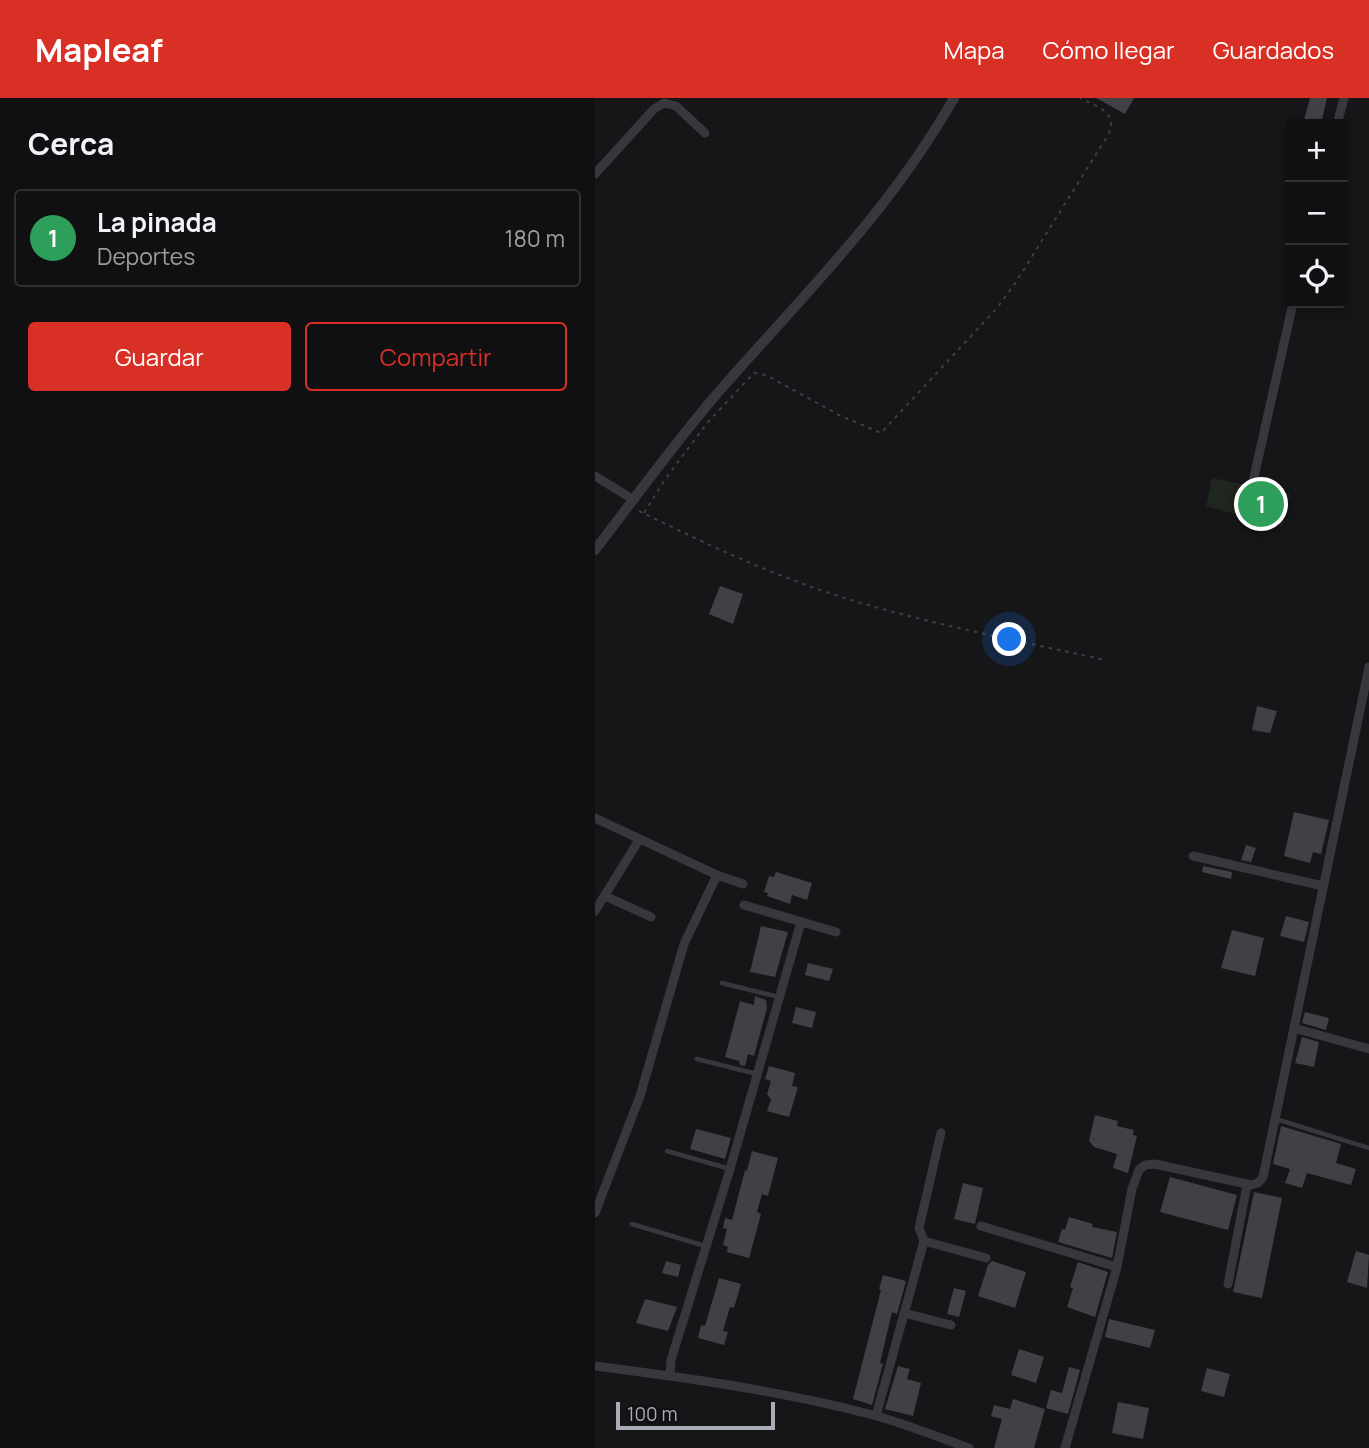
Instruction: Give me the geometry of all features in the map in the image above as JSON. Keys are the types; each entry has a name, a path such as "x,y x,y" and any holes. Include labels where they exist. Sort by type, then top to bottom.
{"street":[{"path":"595,550 713,398 868,225 902,181 954,98"},
{"path":"1338,119 1344,98"},
{"path":"595,174 655,109 664,103 676,106 705,133"},
{"path":"1252,486 1292,308"},
{"path":"595,476 631,503"},
{"path":"1065,1448 1117,1267 1132,1189 1142,1167 1155,1164 1247,1185 1258,1183 1263,1177 1369,667"},
{"path":"595,818 639,840 743,884"},
{"path":"595,911 639,840"},
{"path":"1193,856 1323,886"},
{"path":"595,1213 640,1096 684,944 717,874"},
{"path":"605,896 651,917"},
{"path":"744,905 837,932"},
{"path":"670,1375 671,1360 730,1169 801,922"},
{"path":"1294,1028 1369,1049"},
{"path":"876,1416 924,1241 919,1228 941,1133"},
{"path":"1228,1284 1247,1185"},
{"path":"981,1226 1117,1267"},
{"path":"924,1241 986,1258"},
{"path":"904,1313 951,1325"},
{"path":"595,1366 670,1375 777,1394 876,1416 969,1448"}],"lane":[{"path":"722,982 779,997"},
{"path":"697,1059 757,1074"},
{"path":"1275,1119 1369,1148"},
{"path":"667,1151 730,1169"},
{"path":"632,1224 705,1245"}],"path":[{"path":"644,513 666,478 708,422 754,373 766,375 839,415 881,433 997,308 1108,135 1112,123 1110,116 1080,98"},
{"path":"631,503 644,513 722,551 809,586 902,615 1105,660"}],"shaded area":[{"path":"1212,478 1290,494 1282,527 1206,506"}],"building":[{"path":"1096,98 1134,98 1125,114"},
{"path":"1310,98 1327,98 1322,119 1304,119"},
{"path":"720,586 743,594 733,624 709,614"},
{"path":"1257,706 1277,711 1270,733 1252,730"},
{"path":"1294,812 1329,820 1321,854 1313,852 1310,863 1284,856"},
{"path":"1246,845 1256,848 1251,862 1241,860"},
{"path":"1203,866 1232,872 1231,879 1202,872"},
{"path":"776,872 812,883 807,900 792,895 790,904 767,896 768,893 764,892 769,876 774,877"},
{"path":"1286,916 1309,922 1304,942 1280,936"},
{"path":"761,926 788,932 775,977 750,972"},
{"path":"1232,930 1264,938 1255,976 1221,968"},
{"path":"808,963 833,969 829,981 805,975"},
{"path":"755,996 766,1000 767,1008 754,1056 748,1054 745,1066 725,1057 740,1001 754,1005"},
{"path":"796,1007 816,1012 812,1028 792,1023"},
{"path":"1305,1012 1329,1018 1326,1030 1302,1023"},
{"path":"1302,1037 1319,1042 1314,1067 1295,1063"},
{"path":"769,1066 795,1073 792,1086 798,1087 789,1117 767,1111 771,1100 767,1094 771,1081 765,1079"},
{"path":"1095,1115 1118,1121 1117,1126 1134,1130 1133,1135 1137,1136 1128,1173 1113,1168 1117,1154 1094,1147 1089,1141"},
{"path":"1281,1126 1341,1144 1336,1163 1356,1169 1351,1185 1307,1173 1302,1188 1285,1183 1290,1169 1273,1164"},
{"path":"696,1129 731,1138 725,1159 690,1149"},
{"path":"752,1151 778,1158 768,1196 762,1194 757,1212 761,1214 749,1258 727,1252 728,1247 723,1245 727,1229 723,1228 725,1218 732,1220"},
{"path":"1170,1177 1237,1195 1228,1230 1160,1212"},
{"path":"963,1183 983,1188 975,1224 954,1219"},
{"path":"1254,1192 1282,1198 1262,1298 1233,1292"},
{"path":"1069,1217 1093,1224 1092,1227 1117,1232 1112,1258 1058,1242"},
{"path":"1356,1251 1369,1255 1367,1288 1347,1282"},
{"path":"666,1261 681,1265 678,1277 662,1273"},
{"path":"992,1261 1026,1272 1015,1308 978,1296 988,1265"},
{"path":"1078,1262 1108,1272 1095,1317 1067,1307"},
{"path":"883,1275 906,1281 897,1314 892,1312 880,1363 883,1364 872,1405 853,1399"},
{"path":"719,1278 741,1284 723,1331 728,1332 724,1345 698,1338 701,1325 705,1326"},
{"path":"954,1288 966,1291 959,1317 947,1314"},
{"path":"645,1299 677,1307 668,1331 636,1323"},
{"path":"1109,1319 1155,1330 1150,1348 1105,1337"},
{"path":"1019,1349 1044,1357 1036,1383 1011,1375"},
{"path":"898,1366 910,1369 907,1379 921,1383 913,1416 885,1409"},
{"path":"1069,1367 1080,1370 1068,1414 1046,1408 1051,1390 1062,1393"},
{"path":"1207,1368 1230,1374 1224,1397 1201,1391"},
{"path":"1013,1399 1045,1409 1034,1448 994,1448 1002,1419 991,1416 994,1405 1010,1409"},
{"path":"1118,1402 1149,1408 1143,1439 1112,1433"}],"place":[{"name":"La pinada","path":"1261,504"}]}
